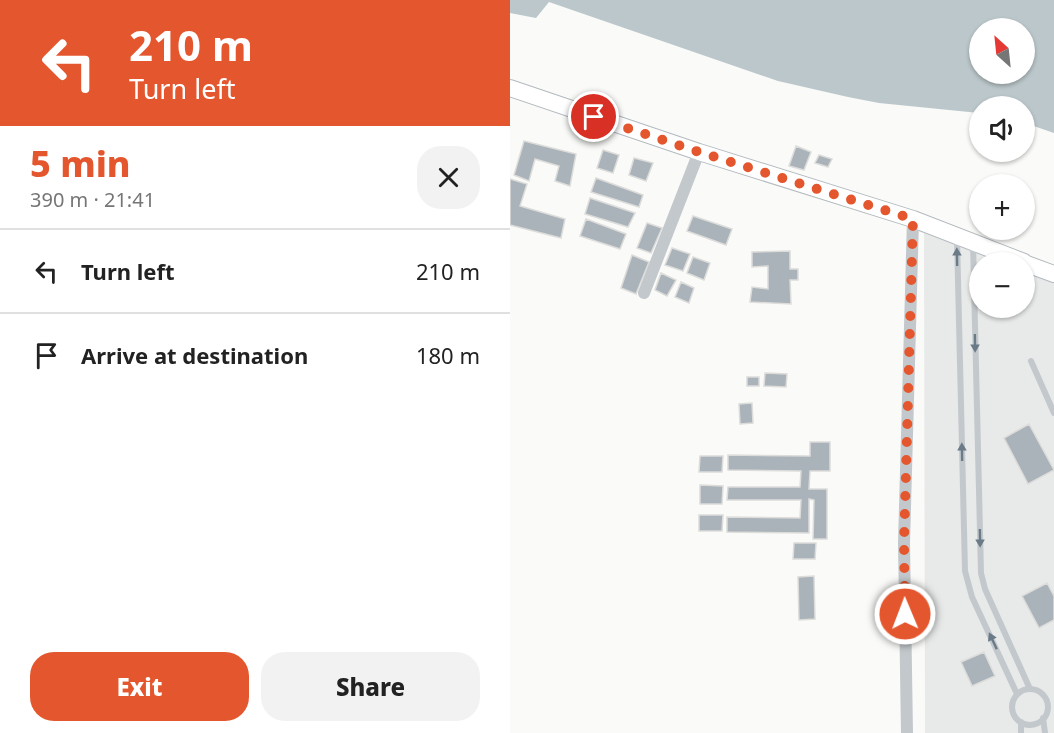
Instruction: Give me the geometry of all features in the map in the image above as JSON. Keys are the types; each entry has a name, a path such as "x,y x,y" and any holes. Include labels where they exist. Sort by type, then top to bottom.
{"street":[{"path":"510,88 699,152 913,219 997,252"},
{"path":"644,292 699,152"},
{"path":"907,733 904,543 913,219"},
{"path":"1035,266 1054,274"}],"lane":[{"path":"956,236 965,571 972,597 1017,694"},
{"path":"973,243 981,573 985,589 1030,689"},
{"path":"1030,361 1054,413"},
{"path":"1030,689 1040,692 1046,699 1048,709 1039,722 1033,724 1017,719 1012,709 1017,694 1030,689"},
{"path":"1046,699 1054,695"},
{"path":"1043,718 1045,733"},
{"path":"1021,722 1021,733"}],"shaded area":[{"path":"510,0 1054,0 1054,133 1035,126 1035,96 969,96 969,112 879,103 778,81 549,2 536,18 510,13"},
{"path":"924,233 975,252 969,252 969,318 1035,318 1035,275 1054,283 1054,733 925,733"}],"building":[{"path":"524,141 576,154 570,186 555,181 559,166 535,159 529,181 514,175"},
{"path":"796,146 811,152 804,170 789,166"},
{"path":"603,150 619,155 613,173 597,168"},
{"path":"819,155 832,159 828,167 815,163"},
{"path":"634,158 653,163 646,181 629,175"},
{"path":"596,178 643,195 639,207 591,192"},
{"path":"510,179 527,184 520,206 565,219 561,238 510,225"},
{"path":"590,198 635,213 628,227 585,214"},
{"path":"693,216 732,229 726,245 687,231"},
{"path":"586,219 626,234 620,249 580,236"},
{"path":"647,223 662,228 651,253 637,248"},
{"path":"672,248 690,254 683,271 665,265"},
{"path":"790,251 790,269 798,269 798,280 790,280 791,304 750,302 752,287 768,289 768,266 752,267 752,252"},
{"path":"632,255 649,262 636,294 621,288"},
{"path":"693,257 710,263 704,280 687,273"},
{"path":"661,273 676,280 667,296 655,290"},
{"path":"681,282 694,288 689,303 675,297"},
{"path":"765,373 787,374 786,387 764,386"},
{"path":"747,377 759,377 759,386 747,386"},
{"path":"752,403 753,423 740,424 739,404"},
{"path":"1029,424 1054,470 1028,484 1004,438"},
{"path":"810,442 830,442 830,471 810,471 809,489 827,489 827,539 813,539 814,500 809,499 809,533 727,532 727,517 800,518 801,500 727,500 728,487 800,487 801,471 728,470 728,455 810,456"},
{"path":"700,456 723,456 722,472 699,472"},
{"path":"700,485 723,486 722,504 700,504"},
{"path":"699,515 723,515 722,531 699,531"},
{"path":"794,543 816,543 815,559 793,559"},
{"path":"814,576 815,619 799,620 798,577"},
{"path":"1047,583 1054,596 1054,620 1039,628 1022,596"},
{"path":"984,652 995,676 972,686 961,662"}],"route":[{"path":"594,117 913,219 904,543 905,614"}]}
